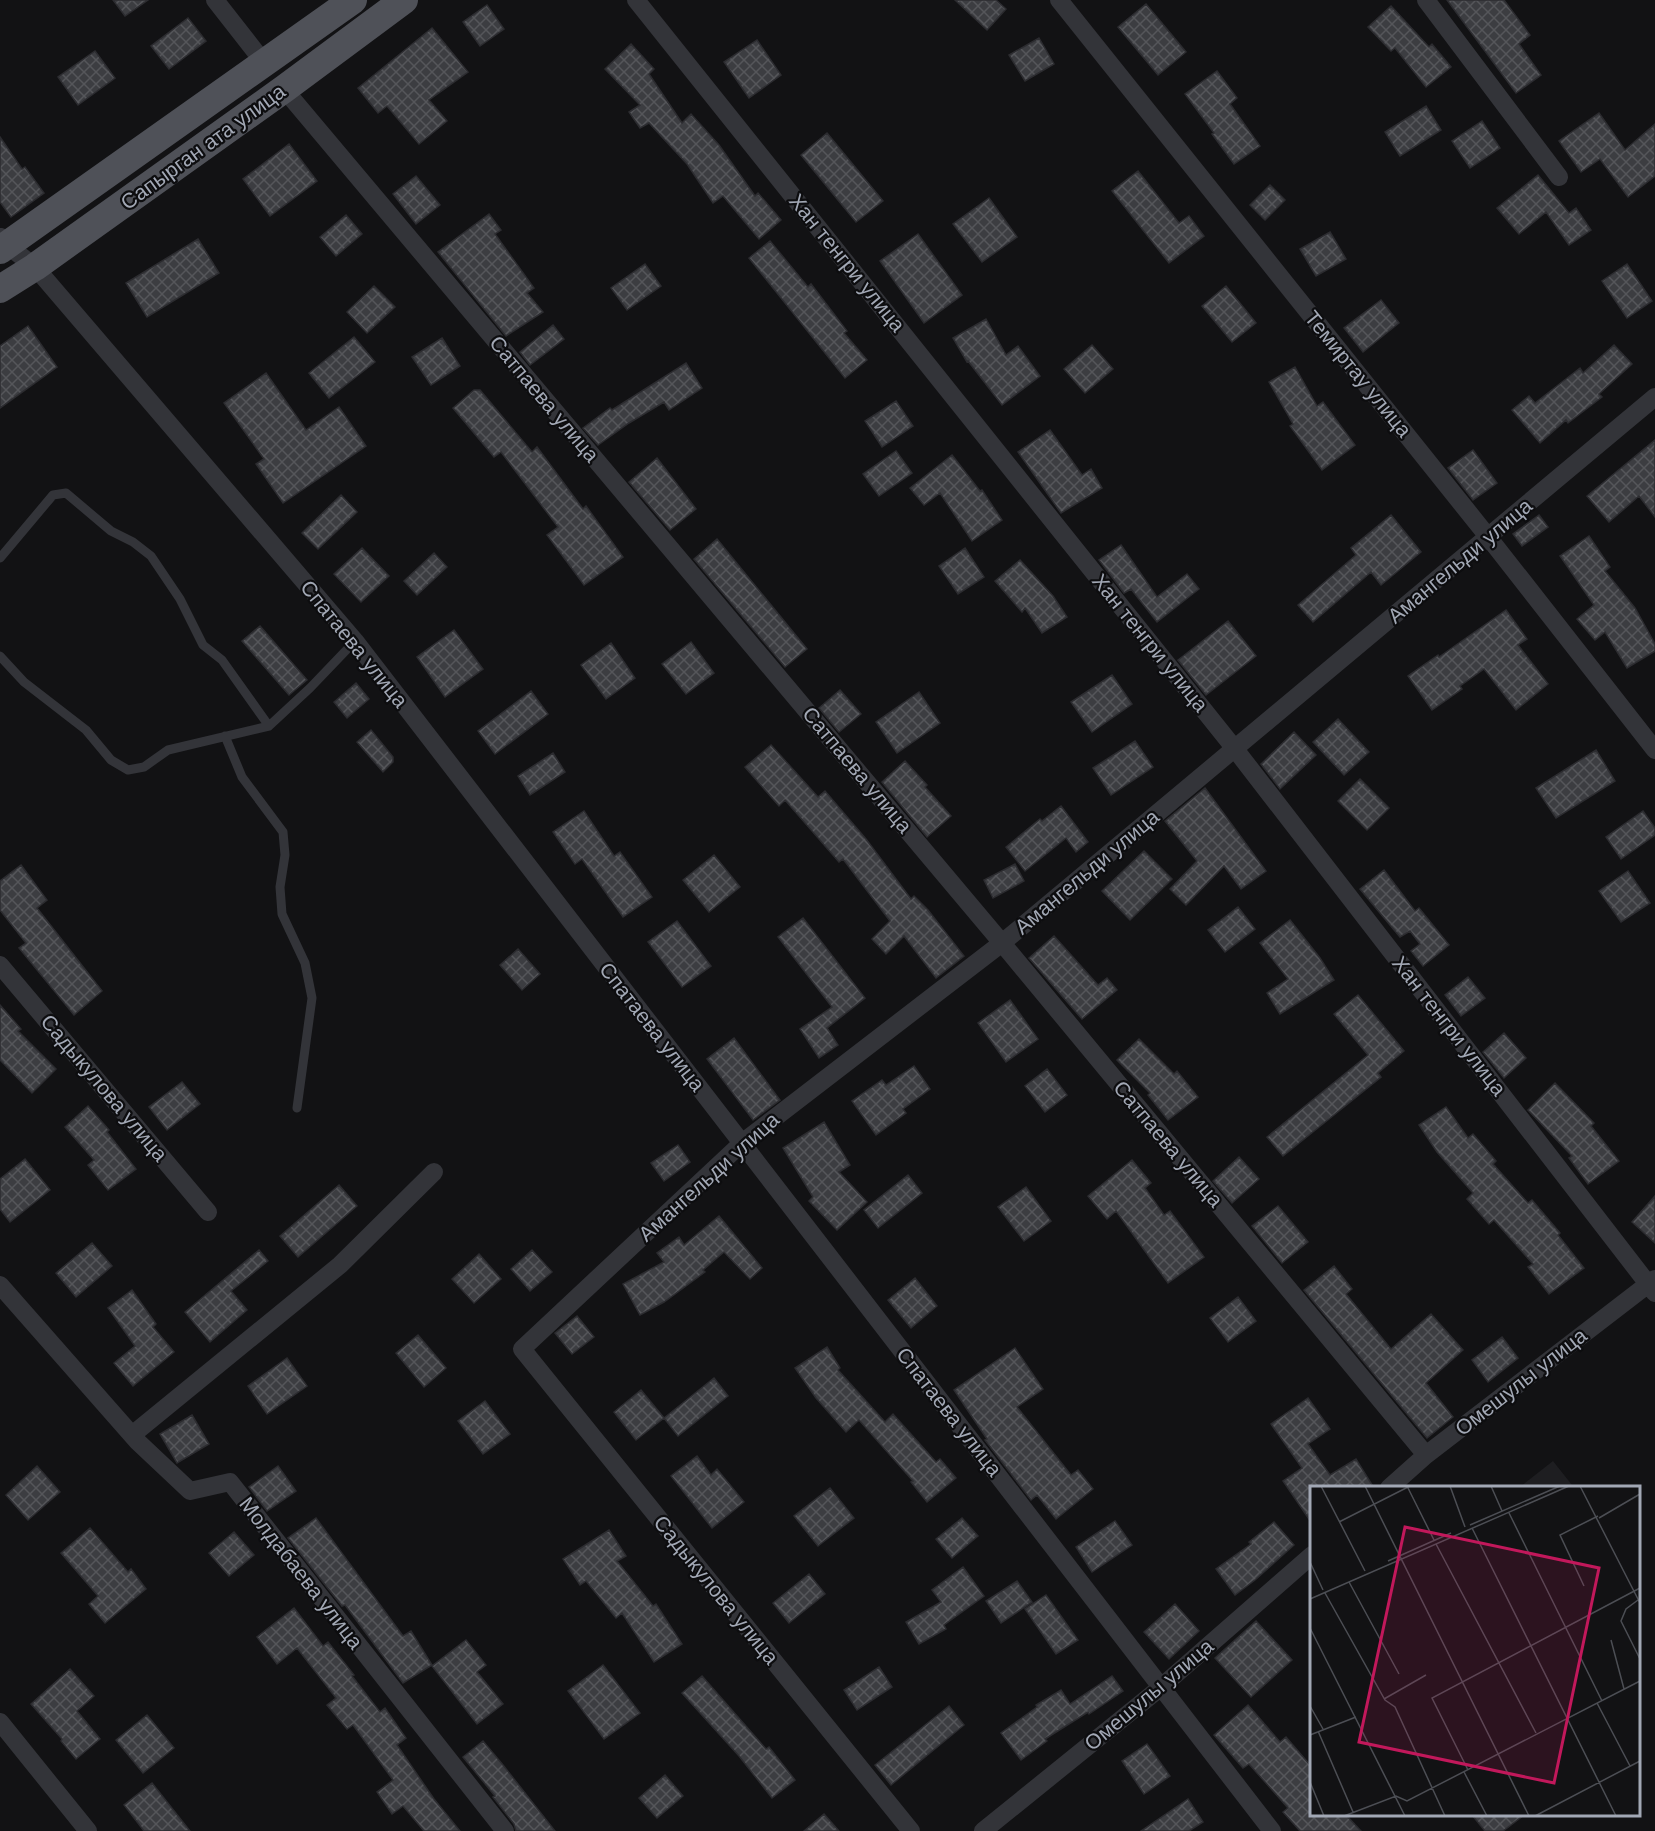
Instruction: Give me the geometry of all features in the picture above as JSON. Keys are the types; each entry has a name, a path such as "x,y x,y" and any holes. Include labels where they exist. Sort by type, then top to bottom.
{"main road":[{"name":"Сапырган ата улица","path":"2,244 265,64 353,0"},
{"name":"Сапырган ата улица","path":"0,289 35,267 284,89 404,0"}],"street":[{"path":"215,0 265,64"},
{"name":"Хан тенгри улица","path":"636,0 1235,749 1653,1285"},
{"name":"Темиртау улица","path":"1059,0 1489,538 1655,750"},
{"path":"1426,0 1559,177"},
{"name":"Сатпаева улица","path":"284,89 1002,943 1426,1455"},
{"name":"Спатаева улица","path":"2,244 35,267 355,641 1272,1831"},
{"name":"Амангельди улица","path":"522,1349 742,1143 1002,943 1655,398"},
{"name":"Садыкулова улица","path":"0,965 208,1212"},
{"path":"132,1436 340,1264 434,1172"},
{"name":"Молдабаева улица","path":"0,1285 132,1436 190,1491 230,1482 505,1831"},
{"name":"Омешулы улица","path":"1391,1486 1426,1455 1653,1285"},
{"name":"Садыкулова улица","path":"522,1349 910,1831"},
{"name":"Омешулы улица","path":"983,1831 1160,1688 1310,1556"},
{"path":"0,1722 88,1831"}],"lane":[{"path":"0,558 53,495 66,493 111,531 133,542 151,556 180,598 203,645 222,660 270,726"},
{"path":"0,656 24,682 86,730 111,760 128,770 144,767 168,750 270,726 355,641"},
{"path":"225,736 242,777 283,832 285,855 280,886 282,914 305,963 312,999 297,1108"}],"shaded area":[{"path":"1553,1461 1572,1485 1571,1486 1521,1486"}],"building":[{"path":"113,0 148,0 125,16"},
{"path":"955,0 996,0 1006,9 987,30"},
{"path":"1447,0 1504,0 1530,35 1519,44 1541,75 1516,93"},
{"path":"1146,4 1186,52 1158,75 1118,27"},
{"path":"487,5 504,29 480,46 463,22"},
{"path":"1391,6 1429,47 1432,44 1451,67 1426,87 1395,48 1391,51 1368,27"},
{"path":"188,18 206,41 169,69 151,46"},
{"path":"432,28 468,72 429,100 447,121 419,144 387,106 378,113 358,88"},
{"path":"1039,38 1054,64 1025,81 1009,55"},
{"path":"757,40 781,75 749,98 724,62"},
{"path":"631,44 654,69 649,74 682,123 691,114 719,145 755,196 758,193 781,220 759,239 723,196 713,203 687,164 649,123 640,128 629,112 640,105 605,69"},
{"path":"95,51 115,78 78,105 58,77"},
{"path":"1217,71 1237,98 1230,104 1260,146 1234,164 1185,94"},
{"path":"1426,106 1441,130 1400,156 1385,132"},
{"path":"1599,113 1625,150 1655,124 1655,176 1628,197 1600,159 1581,172 1559,141"},
{"path":"1482,121 1500,148 1470,168 1452,141"},
{"path":"827,133 883,201 856,222 801,155"},
{"path":"0,137 22,169 25,167 44,193 11,217 0,202"},
{"path":"289,144 317,181 270,216 243,179"},
{"path":"1138,171 1179,223 1189,216 1204,236 1169,263 1112,191"},
{"path":"1538,175 1569,213 1576,208 1591,230 1569,245 1546,212 1519,234 1497,208"},
{"path":"416,176 440,205 416,224 393,194"},
{"path":"1270,185 1285,200 1265,220 1250,205"},
{"path":"989,198 1017,237 982,262 953,224"},
{"path":"489,214 501,230 495,234 534,288 527,293 543,312 506,336 438,252"},
{"path":"346,215 362,234 336,256 320,237"},
{"path":"1330,232 1346,259 1316,276 1300,249"},
{"path":"918,234 962,295 924,323 880,261"},
{"path":"198,239 219,273 147,317 126,283"},
{"path":"770,241 808,287 811,284 847,331 844,333 867,360 845,378 749,258"},
{"path":"645,264 661,286 627,310 611,288"},
{"path":"1627,264 1652,301 1627,318 1602,281"},
{"path":"374,286 395,307 367,333 347,312"},
{"path":"1226,286 1256,323 1232,342 1202,306"},
{"path":"1381,300 1399,323 1363,352 1344,328"},
{"path":"986,319 1006,355 1018,346 1040,376 1002,405 967,362 953,338"},
{"path":"553,325 564,339 530,365 520,352"},
{"path":"28,326 57,367 0,408 0,346"},
{"path":"354,337 375,362 329,398 309,373"},
{"path":"442,338 460,366 431,385 412,357"},
{"path":"1092,345 1113,369 1085,393 1064,369"},
{"path":"1614,345 1632,364 1599,394 1602,397 1568,423 1566,420 1540,443 1512,410 1529,396 1535,403 1580,368 1583,373"},
{"path":"686,363 702,388 669,410 664,402 598,445 583,428 610,408 612,410"},
{"path":"1295,367 1317,406 1323,402 1355,445 1322,470 1290,426 1293,424 1269,382"},
{"path":"266,373 306,430 339,407 366,446 283,503 256,464 264,459 224,403"},
{"path":"474,390 480,390 532,452 537,447 583,509 586,506 623,557 584,585 547,535 558,527 501,452 494,457 453,408"},
{"path":"896,401 913,426 882,447 865,421"},
{"path":"1050,430 1082,475 1091,469 1102,488 1061,513 1018,452"},
{"path":"1655,440 1655,517 1639,496 1609,522 1587,496"},
{"path":"1473,450 1497,483 1473,500 1448,468"},
{"path":"896,451 912,473 879,496 863,474"},
{"path":"952,455 980,491 982,490 1002,520 972,541 940,493 924,505 910,488"},
{"path":"657,458 696,509 670,530 629,482"},
{"path":"341,495 357,512 318,549 302,533"},
{"path":"1391,515 1421,552 1381,585 1371,572 1313,622 1298,605 1356,555 1351,548"},
{"path":"1539,515 1548,527 1522,546 1513,534"},
{"path":"1589,536 1610,567 1605,571 1635,608 1655,644 1655,651 1627,668 1605,632 1595,640 1577,619 1594,605 1560,556"},
{"path":"717,539 807,649 785,667 694,559"},
{"path":"1121,545 1157,597 1187,574 1199,589 1157,622 1131,589 1124,593 1099,560"},
{"path":"362,548 389,576 361,602 334,574"},
{"path":"965,548 984,577 958,594 939,566"},
{"path":"434,553 447,567 417,595 404,581"},
{"path":"1020,560 1053,596 1067,617 1042,633 1025,608 1022,612 995,581"},
{"path":"1506,610 1527,639 1518,645 1548,684 1516,710 1484,669 1460,686 1462,689 1432,710 1408,676"},
{"path":"1228,621 1256,656 1206,695 1178,660"},
{"path":"260,626 307,680 289,695 242,641"},
{"path":"454,630 483,669 445,697 417,657"},
{"path":"691,642 714,673 686,694 662,664"},
{"path":"611,643 635,678 606,699 581,665"},
{"path":"1112,675 1132,704 1092,732 1071,702"},
{"path":"356,683 369,699 347,718 334,702"},
{"path":"840,690 861,714 839,732 819,708"},
{"path":"531,691 548,714 495,754 478,731"},
{"path":"919,692 940,723 897,753 876,722"},
{"path":"1338,719 1369,752 1344,775 1313,742"},
{"path":"371,730 393,757 393,762 383,772 357,742"},
{"path":"1294,732 1316,755 1280,789 1261,764"},
{"path":"1135,741 1153,767 1111,795 1093,768"},
{"path":"771,745 818,797 825,791 866,839 911,899 914,896 928,910 964,956 936,978 904,936 886,954 872,939 890,921 843,859 839,862 785,800 779,806 745,767"},
{"path":"1596,750 1615,781 1556,818 1536,788"},
{"path":"553,753 565,772 530,795 518,776"},
{"path":"905,761 951,816 927,837 882,782"},
{"path":"1360,779 1389,808 1367,830 1338,801"},
{"path":"1205,788 1266,871 1241,889 1224,866 1186,905 1170,889 1197,861 1165,821"},
{"path":"1061,806 1088,842 1076,852 1066,838 1025,871 1006,847 1040,819 1042,821"},
{"path":"584,811 614,856 620,852 652,897 623,917 582,859 575,864 553,832"},
{"path":"1643,811 1655,828 1655,835 1621,859 1606,837"},
{"path":"1144,851 1172,879 1130,920 1102,891"},
{"path":"714,855 740,887 709,912 683,880"},
{"path":"1015,864 1024,881 993,898 984,880"},
{"path":"21,865 47,900 37,908 102,991 74,1015 19,948 26,943 0,910 0,881"},
{"path":"1384,870 1415,911 1419,908 1449,945 1423,966 1411,951 1420,944 1410,931 1400,937 1360,889"},
{"path":"1628,871 1650,903 1621,922 1599,891"},
{"path":"1238,907 1255,929 1225,952 1208,930"},
{"path":"803,918 865,998 827,1028 838,1045 819,1058 800,1029 832,1007 778,937"},
{"path":"1290,920 1334,980 1280,1014 1267,993 1288,979 1260,943"},
{"path":"677,921 711,966 682,987 648,942"},
{"path":"1054,936 1098,985 1107,978 1117,990 1082,1019 1029,958"},
{"path":"518,949 540,974 522,990 500,965"},
{"path":"1468,977 1485,998 1461,1016 1445,995"},
{"path":"1358,995 1404,1051 1378,1073 1381,1077 1283,1156 1267,1137 1368,1055 1334,1014"},
{"path":"1010,1000 1038,1039 1006,1062 978,1023"},
{"path":"0,1005 21,1029 18,1031 56,1069 32,1093 0,1060"},
{"path":"1504,1033 1526,1058 1504,1078 1483,1052"},
{"path":"734,1038 780,1100 753,1120 707,1059"},
{"path":"1139,1039 1174,1074 1177,1071 1198,1097 1168,1120 1148,1095 1150,1093 1117,1060"},
{"path":"914,1066 930,1089 903,1109 906,1113 876,1135 852,1101 882,1080 886,1085"},
{"path":"1047,1069 1067,1095 1045,1112 1025,1086"},
{"path":"182,1082 200,1104 167,1130 149,1107"},
{"path":"1555,1083 1594,1123 1591,1126 1619,1161 1588,1184 1569,1158 1572,1156 1528,1110"},
{"path":"88,1106 109,1130 107,1132 136,1169 108,1190 88,1165 94,1160 65,1127"},
{"path":"1446,1107 1468,1138 1473,1134 1496,1161 1493,1164 1528,1203 1532,1200 1560,1233 1558,1235 1584,1268 1549,1294 1528,1267 1533,1264 1494,1220 1489,1224 1467,1199 1473,1193 1437,1152 1419,1125"},
{"path":"824,1122 850,1165 839,1172 867,1202 837,1230 809,1201 813,1197 783,1148"},
{"path":"678,1145 690,1162 664,1181 651,1163"},
{"path":"1239,1157 1259,1179 1232,1203 1213,1181"},
{"path":"25,1159 50,1190 10,1222 0,1209 0,1179"},
{"path":"1132,1160 1151,1183 1145,1188 1164,1215 1170,1211 1204,1257 1168,1283 1116,1211 1107,1219 1088,1196"},
{"path":"908,1175 922,1193 878,1228 864,1210"},
{"path":"339,1185 357,1206 298,1257 280,1236"},
{"path":"1026,1187 1051,1221 1024,1241 998,1207"},
{"path":"1655,1196 1655,1243 1632,1222"},
{"path":"1278,1206 1308,1242 1282,1263 1252,1226"},
{"path":"719,1216 762,1268 750,1279 724,1252 703,1270 705,1272 664,1302 640,1315 623,1284 664,1262 657,1253 679,1237 684,1245"},
{"path":"92,1243 112,1266 76,1297 56,1273"},
{"path":"259,1250 268,1261 231,1291 247,1310 210,1342 185,1312"},
{"path":"532,1250 552,1272 530,1291 511,1269"},
{"path":"479,1254 501,1279 474,1303 452,1279"},
{"path":"1334,1266 1352,1289 1346,1294 1391,1349 1431,1314 1463,1350 1426,1383 1453,1417 1427,1438 1304,1290"},
{"path":"915,1278 937,1306 911,1328 888,1300"},
{"path":"132,1290 156,1324 153,1327 174,1352 133,1386 114,1363 135,1346 108,1308"},
{"path":"1238,1297 1256,1321 1228,1342 1210,1318"},
{"path":"577,1316 594,1337 572,1354 555,1333"},
{"path":"418,1335 446,1368 424,1387 396,1353"},
{"path":"1502,1337 1518,1358 1488,1382 1472,1360"},
{"path":"827,1347 840,1368 838,1370 885,1422 893,1414 936,1462 940,1459 956,1478 927,1502 911,1482 913,1481 859,1420 846,1432 816,1398 795,1368"},
{"path":"1015,1348 1043,1389 1017,1407 1071,1475 1078,1470 1093,1489 1056,1519 1037,1495 1031,1500 985,1440 987,1439 954,1390"},
{"path":"287,1358 307,1386 267,1414 248,1386"},
{"path":"714,1378 728,1396 678,1436 664,1418"},
{"path":"641,1390 664,1418 636,1440 614,1412"},
{"path":"1308,1398 1330,1429 1308,1444 1330,1475 1356,1459 1373,1486 1310,1486 1310,1521 1283,1481 1302,1468 1271,1424"},
{"path":"485,1401 510,1434 483,1454 458,1421"},
{"path":"192,1415 209,1444 177,1463 160,1434"},
{"path":"697,1456 711,1475 717,1469 744,1502 712,1528 671,1476"},
{"path":"37,1466 60,1492 28,1520 6,1495"},
{"path":"278,1466 296,1491 267,1511 249,1487"},
{"path":"830,1488 854,1518 818,1546 794,1516"},
{"path":"316,1518 403,1636 411,1631 432,1665 403,1683 345,1605 342,1606 288,1538"},
{"path":"962,1518 978,1536 952,1558 936,1539"},
{"path":"1115,1521 1132,1545 1092,1572 1076,1547"},
{"path":"1274,1522 1294,1545 1235,1595 1216,1569 1251,1544 1249,1542"},
{"path":"90,1528 128,1572 131,1569 146,1589 105,1623 89,1604 98,1596 61,1553"},
{"path":"609,1530 626,1556 617,1561 653,1606 656,1604 682,1644 654,1662 622,1613 616,1618 586,1581 580,1585 563,1559"},
{"path":"234,1532 254,1555 229,1576 209,1553"},
{"path":"963,1567 984,1596 944,1625 946,1629 919,1644 906,1622 941,1602 932,1590"},
{"path":"809,1574 825,1594 789,1623 773,1603"},
{"path":"1017,1581 1032,1602 1001,1623 986,1601"},
{"path":"1046,1595 1078,1640 1056,1654 1025,1609"},
{"path":"1175,1604 1199,1631 1169,1659 1144,1632"},
{"path":"294,1608 323,1646 328,1642 380,1712 385,1708 406,1738 397,1745 434,1799 460,1831 424,1831 403,1806 392,1814 377,1792 393,1780 353,1725 347,1729 327,1705 336,1698 297,1648 277,1664 257,1637"},
{"path":"1256,1621 1292,1660 1251,1697 1215,1658"},
{"path":"466,1640 486,1665 477,1672 503,1704 477,1724 432,1666"},
{"path":"603,1665 640,1713 604,1739 568,1691"},
{"path":"879,1667 892,1687 857,1710 844,1690"},
{"path":"70,1669 94,1696 77,1711 100,1739 76,1759 61,1741 62,1739 31,1704"},
{"path":"702,1676 766,1749 769,1747 795,1780 772,1798 739,1756 682,1693"},
{"path":"1112,1676 1123,1691 1045,1739 1047,1741 1021,1760 1001,1733 1037,1707 1036,1705 1061,1690 1070,1704"},
{"path":"1248,1705 1280,1742 1286,1737 1310,1765 1310,1816 1347,1816 1361,1831 1300,1831 1283,1812 1288,1808 1249,1764 1243,1768 1214,1735"},
{"path":"949,1706 964,1725 891,1785 875,1765"},
{"path":"147,1715 174,1748 143,1773 116,1740"},
{"path":"483,1741 555,1831 516,1831 514,1824 493,1797 495,1796 463,1757"},
{"path":"1147,1744 1170,1776 1144,1794 1122,1761"},
{"path":"665,1775 683,1796 657,1818 639,1798"},
{"path":"152,1783 190,1831 144,1831 124,1805"},
{"path":"1188,1799 1203,1822 1189,1831 1141,1831"},
{"path":"824,1814 839,1831 804,1831"},
{"path":"1473,1816 1523,1816 1503,1831 1485,1831"}]}
